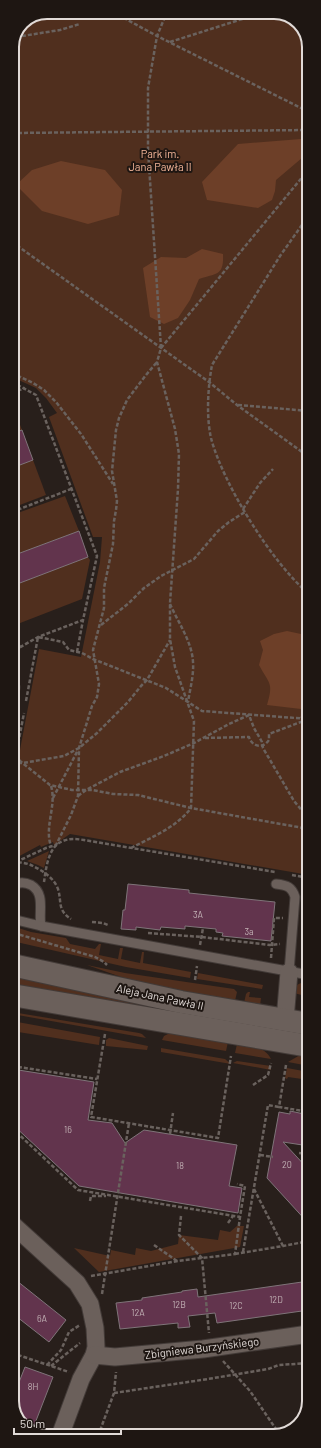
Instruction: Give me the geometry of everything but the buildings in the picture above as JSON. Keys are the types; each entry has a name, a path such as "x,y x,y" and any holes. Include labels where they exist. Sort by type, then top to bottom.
{"main road":[{"name":"Aleja Jana Pawła II","path":"19,967 181,1002 302,1023"},
{"name":"Aleja Jana Pawła II","path":"19,996 302,1045"}],"street":[{"path":"285,1020 289,972"},
{"path":"19,1230 77,1284 84,1292 90,1304 95,1328 96,1347 87,1351 81,1379 63,1429"},
{"name":"Zbigniewa Burzyńskiego","path":"87,1351 115,1357 203,1349 302,1335"}],"lane":[{"path":"19,884 28,884 34,887 38,892 40,898 39,918 41,926"},
{"path":"276,884 284,885 290,888 295,898 289,972"},
{"path":"19,921 302,974"}],"path":[{"path":"126,19 302,108"},
{"path":"53,798 80,748 92,706 97,697 99,684 93,650 104,608 104,588 113,544 116,510 112,471 116,430 127,400 157,362 161,348 148,150 148,88 157,36 164,19"},
{"path":"170,42 242,19"},
{"path":"21,36 60,30 80,24"},
{"path":"19,133 302,130"},
{"path":"161,348 302,177"},
{"path":"302,225 280,256 212,365 209,382 209,419 211,437 219,461 244,510 273,553 294,580 302,587"},
{"path":"19,247 209,382 237,405 302,452"},
{"path":"131,848 177,822 186,815 191,808 194,721 175,667 170,639 170,603 179,454 176,429 157,362"},
{"path":"19,376 34,383 44,390 56,402 81,434 114,487"},
{"path":"19,385 32,392 38,399 97,556 77,652"},
{"path":"19,390 25,388"},
{"path":"237,405 302,410"},
{"path":"100,626 129,603 144,588 172,570 194,559 218,531 244,510 260,483 273,469"},
{"path":"19,509 71,489"},
{"path":"170,603 188,642 193,661 188,703"},
{"path":"20,647 38,637 83,620"},
{"path":"38,637 63,642 69,650 147,680 177,695 202,711 300,718"},
{"path":"19,763 64,756 80,748 128,702 147,680 170,639"},
{"path":"78,796 86,790 120,772 194,743 249,715"},
{"path":"249,715 262,742 262,746 294,801 302,811"},
{"path":"203,738 249,737 253,745 262,746 269,740 269,734 302,722"},
{"path":"40,898 48,858 71,815 78,796 80,748"},
{"path":"19,758 50,786 72,790 92,790 113,794 138,795 191,808 302,828"},
{"path":"50,786 53,798 50,832 52,846"},
{"path":"19,861 56,845 61,841 70,839 84,840 278,873"},
{"path":"19,862 29,864 46,872 58,888 61,909 65,916 76,921"},
{"path":"286,874 302,877"},
{"path":"270,968 274,918 294,919"},
{"path":"89,922 103,923 113,928"},
{"path":"147,932 302,946"},
{"path":"19,934 95,957 107,965"},
{"path":"105,1034 91,1117 218,1138 231,1056"},
{"path":"253,1085 268,1075 271,1063"},
{"path":"279,1107 286,1066"},
{"path":"19,1067 97,1079"},
{"path":"243,1252 268,1105 302,1111"},
{"path":"170,1134 174,1113"},
{"path":"102,1296 129,1123"},
{"path":"19,1135 78,1190 240,1217"},
{"path":"260,1155 274,1157"},
{"path":"235,1254 245,1186 237,1184"},
{"path":"254,1189 282,1246"},
{"path":"90,1201 91,1196 117,1196"},
{"path":"181,1216 179,1236 202,1258 210,1336"},
{"path":"228,1223 233,1216"},
{"path":"91,1276 178,1261 235,1254 302,1242"},
{"path":"154,1245 178,1261"},
{"path":"49,1366 61,1350 68,1332 82,1324 83,1330"},
{"path":"49,1366 82,1341 87,1351"},
{"path":"19,1356 70,1373 73,1367"},
{"path":"220,1358 250,1392 277,1429"},
{"path":"114,1393 268,1369 279,1365 302,1363"},
{"path":"100,1429 103,1417 114,1393 116,1375"}],"green space":[{"name":"Park im. Jana Pawła II","path":"47,19 276,19 286,22 294,27 302,44 302,874 70,834 54,845 53,842 41,847 40,845 19,856 19,755 39,649 81,657 100,562 102,537 93,537 49,417 57,413 46,398 36,388 19,380 19,47 21,36 27,27 36,21"},
{"path":"19,422 22,430 19,431"},
{"path":"33,460 46,495 19,505 19,465"},
{"path":"65,496 79,531 19,553 19,512"},
{"path":"88,557 90,560 82,599 19,623 19,583"},
{"path":"49,851 44,868 27,861"},
{"path":"19,928 31,932 66,938 70,944 95,949 99,944 101,944 99,955 118,959 120,948 123,948 121,959 140,963 142,952 144,952 143,963 191,972 190,978 126,967 19,943"},
{"path":"87,965 125,973 234,989 237,992 235,1001 204,996 124,978"},
{"path":"198,973 263,985 262,989 197,979"},
{"path":"19,978 38,980 231,1024 19,988"},
{"path":"302,983 302,995 294,993 295,988"},
{"path":"248,992 250,992 249,997 261,998 260,1006 244,1003"},
{"path":"19,1013 139,1033 146,1038 19,1015"},
{"path":"19,1022 100,1037 99,1045 19,1032"},
{"path":"170,1033 228,1042 226,1051 162,1040 164,1036"},
{"path":"109,1038 148,1046 147,1050 106,1046 106,1040"},
{"path":"237,1044 261,1049 265,1051 271,1059 235,1053"},
{"path":"161,1048 225,1059 231,1064 161,1052"},
{"path":"300,1055 302,1055 302,1065 288,1062"},
{"path":"237,1061 271,1066 271,1070 233,1063"},
{"path":"287,1068 302,1071 302,1079 285,1078"},
{"path":"237,1226 244,1226 240,1247 99,1272 74,1248 110,1256 111,1250 135,1255 136,1248 151,1251 178,1244 179,1235 218,1240 220,1230 230,1232"}],"shaded area":[{"path":"302,139 302,158 276,180 272,200 258,208 207,200 202,182 238,144"},
{"path":"61,161 105,170 122,190 119,215 88,224 42,211 19,188 19,182 32,170"},
{"path":"202,249 223,254 221,270 215,274 199,279 190,300 178,318 164,324 150,317 143,268 161,257 186,258"},
{"path":"287,631 301,634 302,636 301,709 267,705 270,687 268,680 259,665 263,650 260,641 274,634"}]}
